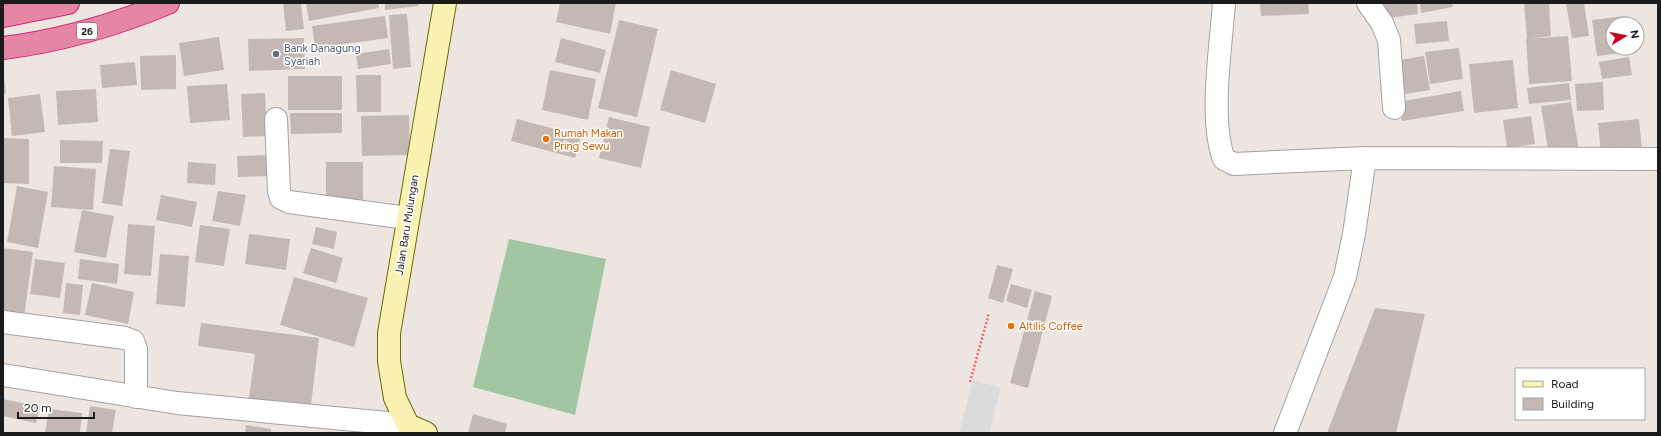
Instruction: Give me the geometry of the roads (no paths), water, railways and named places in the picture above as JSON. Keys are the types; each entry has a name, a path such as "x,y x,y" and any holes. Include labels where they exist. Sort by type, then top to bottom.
{"highway":[{"path":"3,16 68,3"},
{"name":"26","path":"3,48 60,38 106,26 168,3"}],"main road":[{"name":"Jalan Baru Mulungan","path":"417,430 395,398 389,361 389,333 407,218 445,3"}],"street":[{"path":"1224,3 1217,96 1219,146 1224,160 1234,164 1364,158 1658,159"},
{"path":"1368,3 1382,23 1389,40 1394,108"},
{"path":"276,119 279,191 282,198 288,202 407,218"},
{"path":"1285,433 1346,277 1354,234 1364,158"},
{"path":"3,322 125,338 133,341 136,349 136,397"},
{"path":"3,375 176,403 417,430"}],"place":[{"name":"Bank Danagung Syariah","path":"276,54"},
{"name":"Rumah Makan Pring Sewu","path":"546,139"},
{"name":"Altilis Coffee","path":"1011,326"}]}
